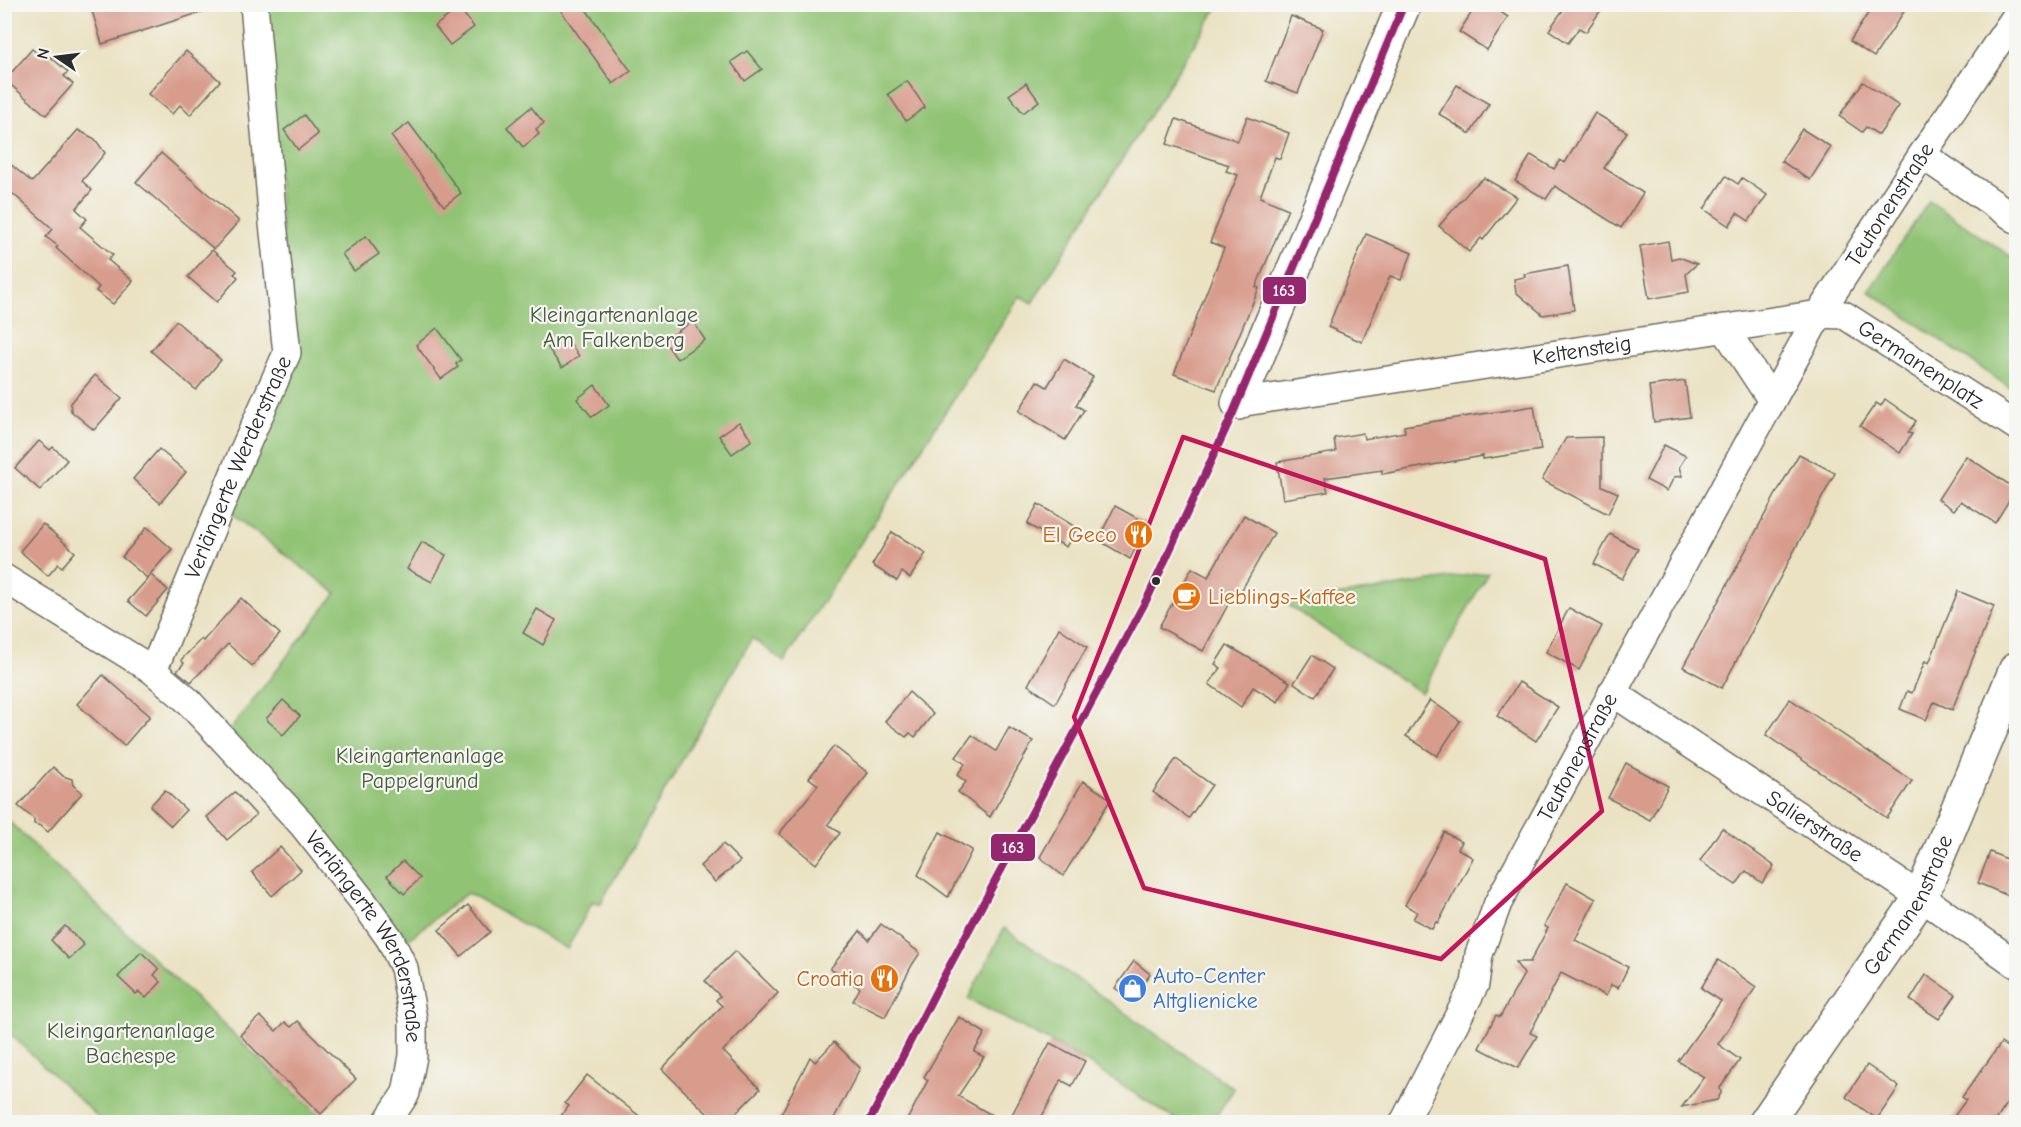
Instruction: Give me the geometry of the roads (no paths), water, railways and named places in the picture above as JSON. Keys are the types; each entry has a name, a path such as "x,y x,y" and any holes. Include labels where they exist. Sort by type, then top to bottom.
{"street":[{"name":"Verlängerte Werderstraße","path":"151,669 158,659 239,461 287,353 254,4"},
{"path":"1238,403 1404,4"},
{"name":"Teutonenstraße","path":"1404,1122 1475,984 1479,954 1498,903 1771,399 1819,314 2016,16"},
{"path":"1922,155 2016,219"},
{"name":"Keltensteig","path":"1238,403 1819,314"},
{"name":"Germanenplatz","path":"1819,314 1844,315 2016,426"},
{"path":"1724,328 1771,399"},
{"name":"Verlängerte Werderstraße","path":"4,578 151,669 187,700 302,824 390,939 404,968 413,1019 413,1047 406,1093 387,1122"},
{"name":"Germanenstraße","path":"1766,1122 1921,897 2016,669"},
{"name":"Salierstraße","path":"1612,692 1921,897 2016,963"}],"place":[{"name":"El Geco","path":"1138,535"},
{"name":"Lieblings-Kaffee","path":"1187,597"},
{"name":"Croatia","path":"885,979"},
{"name":"Auto-Center Altglienicke","path":"1132,989"}],"park label":[{"name":"Kleingartenanlage Am Falkenberg","path":"614,328"},
{"name":"Kleingartenanlage Pappelgrund","path":"420,768"},
{"name":"Kleingartenanlage Bachespe","path":"131,1044"}]}
